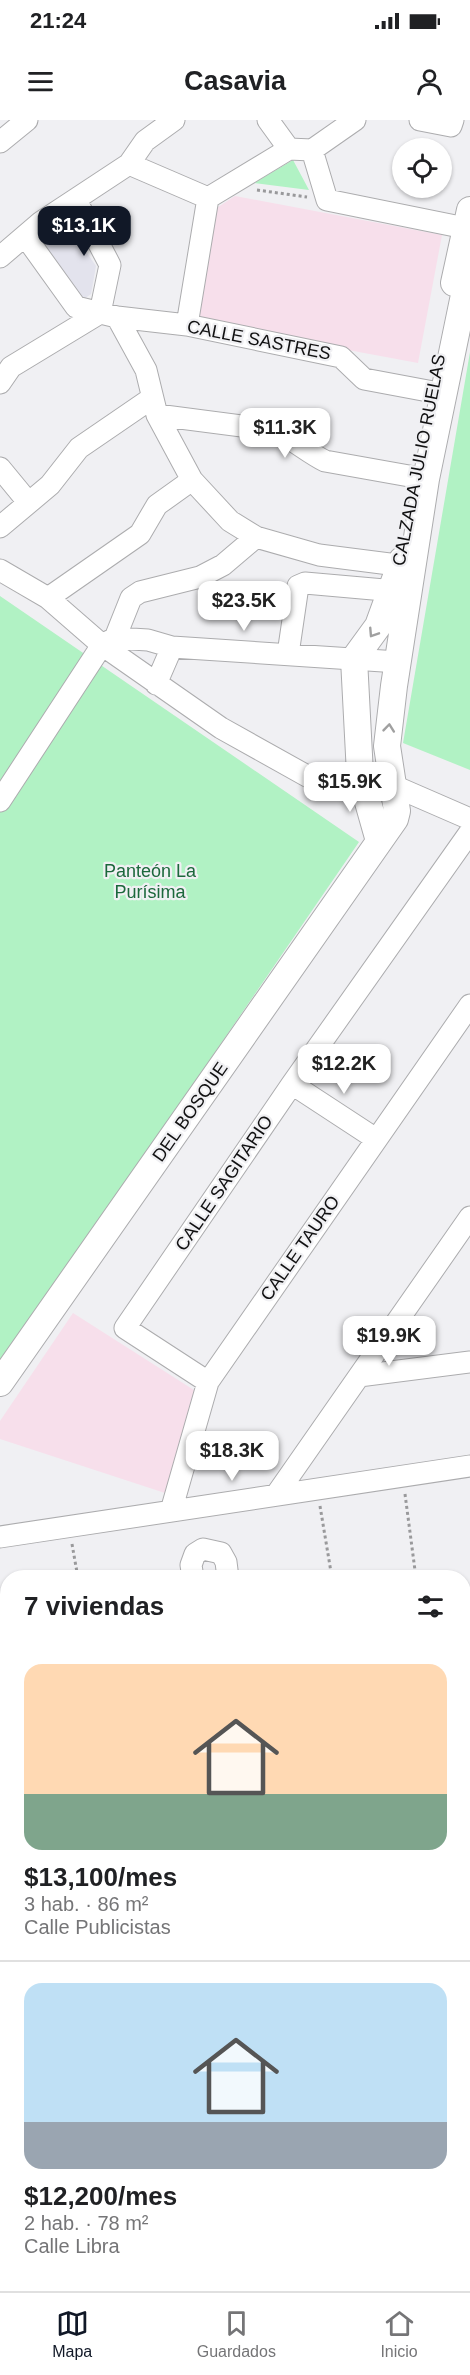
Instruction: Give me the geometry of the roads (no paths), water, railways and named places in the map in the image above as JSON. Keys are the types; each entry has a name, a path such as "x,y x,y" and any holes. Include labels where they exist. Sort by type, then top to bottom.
{"main road":[{"name":"CALZADA JULIO RUELAS","path":"438,393 446,315 469,222"},
{"name":"CALZADA JULIO RUELAS","path":"394,786 387,747 398,662 401,591 438,393 470,266"},
{"name":"CALZADA JULIO RUELAS","path":"354,659 401,591"},
{"path":"354,659 360,774 379,841"},
{"name":"DEL BOSQUE","path":"0,1383 395,819 397,811 394,786"}],"street":[{"path":"0,142 27,120"},
{"path":"0,257 41,222 129,164 145,141 174,120"},
{"path":"268,120 289,149"},
{"path":"187,325 208,198 289,149 312,150 355,120"},
{"path":"420,120 452,123"},
{"path":"312,150 327,200 469,222"},
{"path":"129,164 208,198"},
{"path":"76,200 110,265 109,315 146,370 154,407 192,480 230,520 256,537 319,555 407,566"},
{"name":"CALLE SASTRES","path":"25,236 76,307 109,315 187,325 342,357 364,379 438,393"},
{"path":"0,383 11,367 109,315"},
{"path":"0,526 50,485 79,448 154,407 273,430 285,435 312,455 326,461 421,479"},
{"path":"0,468 28,502"},
{"path":"48,598 140,534 158,505 192,480"},
{"path":"0,801 108,642 130,598 140,592 201,577 223,565 256,537"},
{"path":"0,570 48,598 108,642 156,684 221,728 307,776 331,784 360,774 470,819"},
{"path":"288,654 298,586 305,583 401,591"},
{"path":"108,642 148,640 172,647 398,662"},
{"path":"156,684 172,647"},
{"name":"CALLE SAGITARIO","path":"208,1382 125,1328 291,1084 470,832"},
{"name":"CALLE TAURO","path":"171,1511 208,1382 470,1005"},
{"path":"291,1084 376,1139"},
{"path":"276,1495 470,1217"},
{"path":"359,1376 470,1362"},
{"path":"0,1537 470,1466"},
{"path":"192,1570 195,1554 203,1549 221,1553 226,1570"}],"park label":[{"name":"Panteón La Purísima","path":"150,882"}]}
